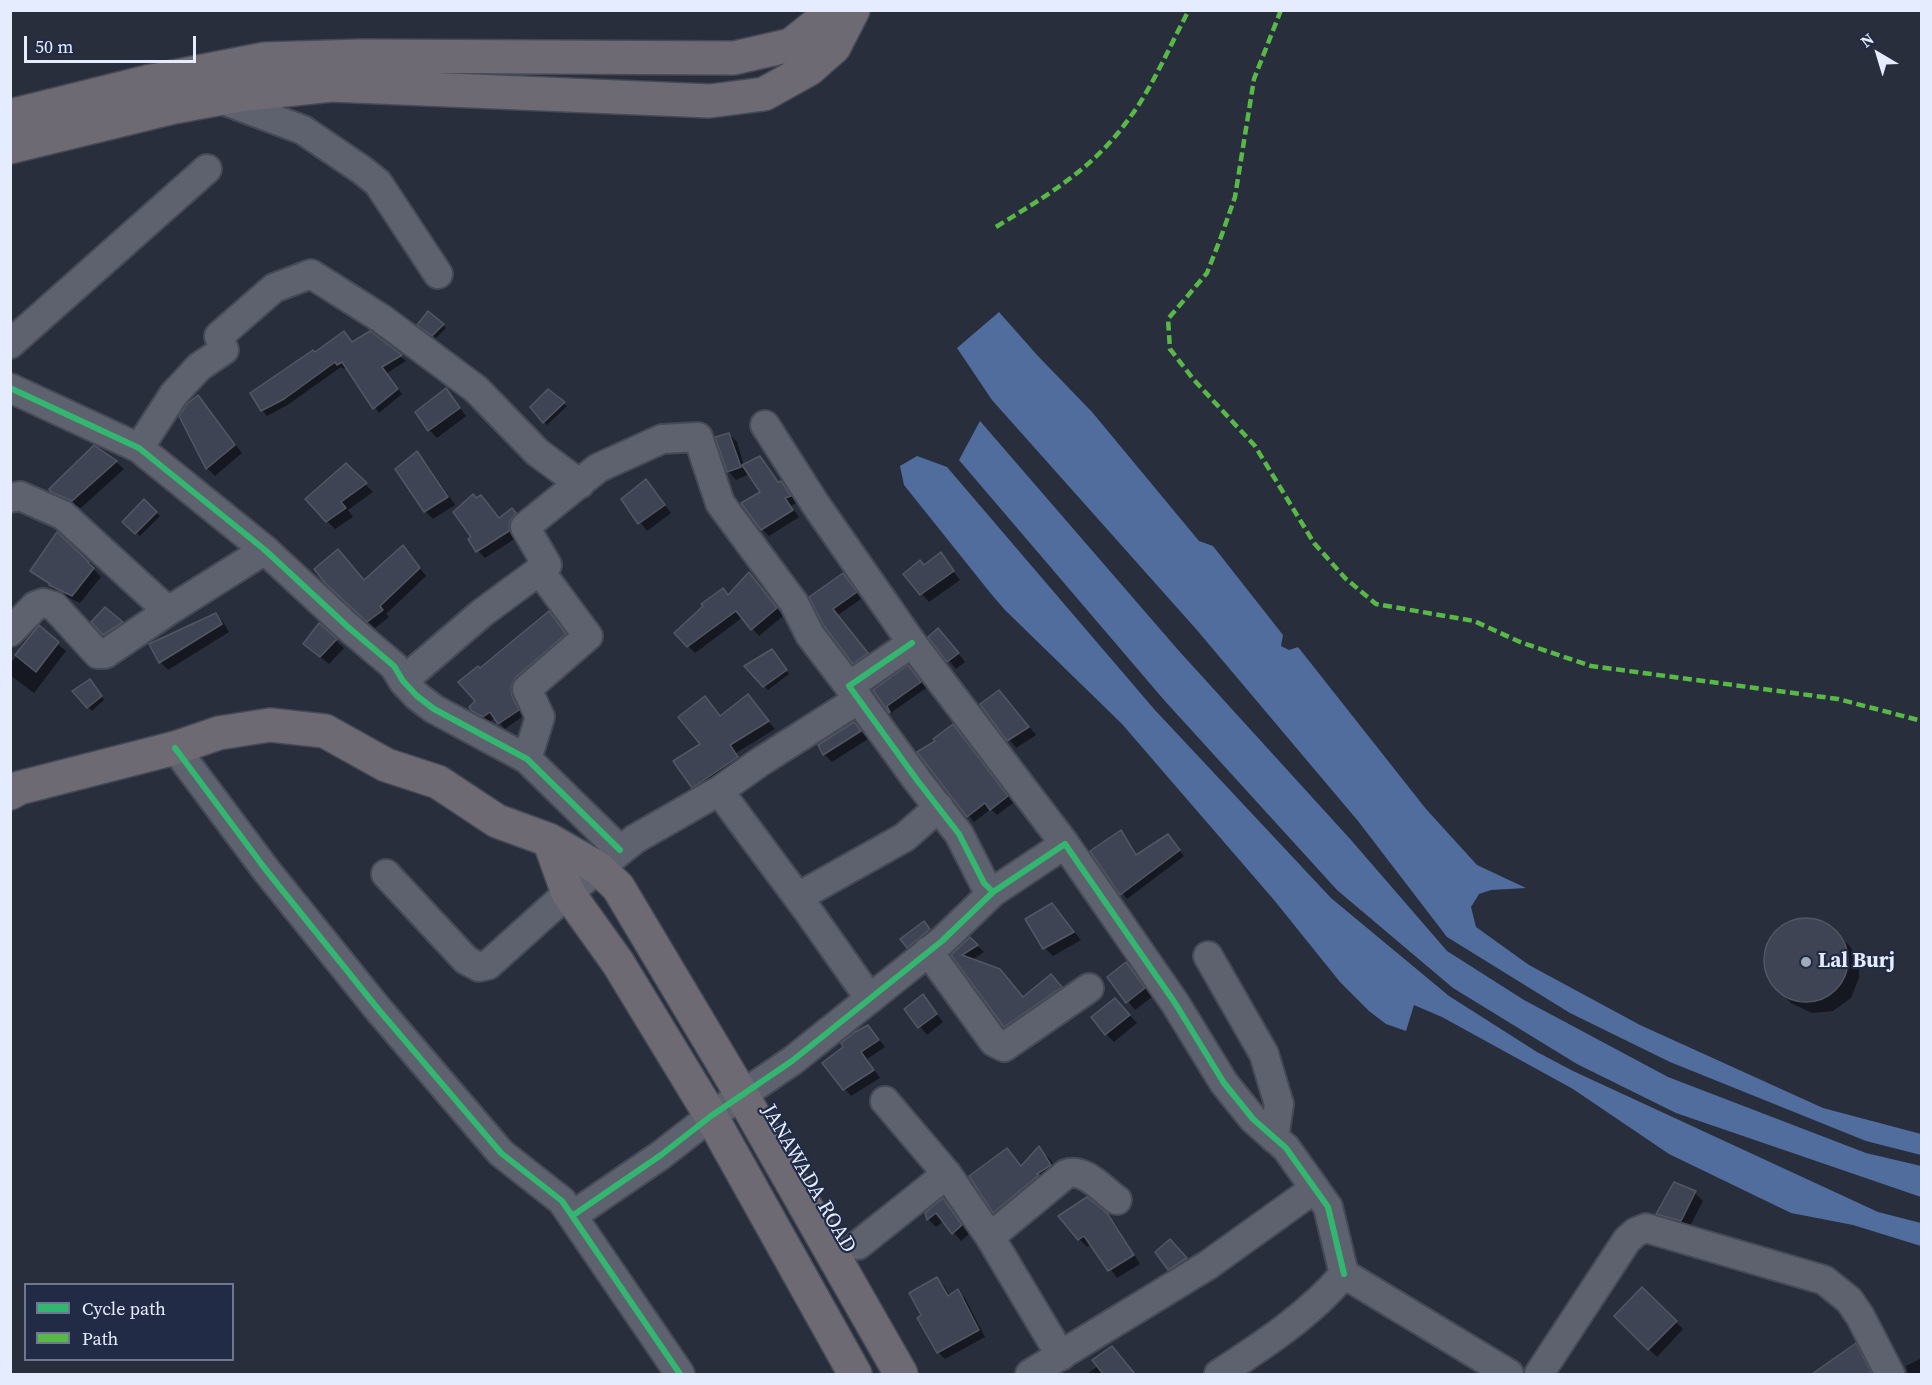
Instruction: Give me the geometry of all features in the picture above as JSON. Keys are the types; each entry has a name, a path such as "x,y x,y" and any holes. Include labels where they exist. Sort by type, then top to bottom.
{"main road":[{"path":"10,116 147,82 265,58 361,56 734,58 791,45 821,21 827,10"},
{"path":"10,147 174,107 331,85 710,101 764,94 809,69 834,47 853,10"},
{"name":"JANAWADA ROAD","path":"13,789 175,748 219,733 270,726 325,730 386,765 438,782 497,820 609,859 618,887 742,1095 901,1374"},
{"path":"549,840 568,893 618,963 711,1116 853,1373"}],"street":[{"path":"220,99 303,129 362,170 378,183 438,274"},
{"path":"10,344 207,169"},
{"path":"139,448 174,394 199,367 224,350 219,336 274,288 311,274 382,319 476,389 537,452 580,484"},
{"path":"10,388 139,448 264,550 394,666 403,681 434,709 527,759 609,859"},
{"path":"765,425 816,505 912,643 1065,844 1175,1003 1224,1083 1253,1119 1286,1149 1328,1207 1344,1274 1509,1374"},
{"path":"403,681 482,613 547,565 525,527 598,468 662,439 698,437 720,504 794,603 810,635 959,834 984,883 993,892"},
{"path":"10,498 20,496 63,515 168,611"},
{"path":"10,632 35,606 43,603 54,606 98,654 105,654 264,550"},
{"path":"527,759 540,717 526,689 588,636 539,570"},
{"path":"386,874 466,960 479,967 488,965 568,893 635,839 719,791 760,762 854,693 912,643"},
{"path":"175,748 266,870 378,1009 501,1153 562,1202 680,1374"},
{"path":"719,791 870,999"},
{"path":"798,897 905,837 939,807"},
{"path":"572,1216 792,1061 942,941 993,892 1065,844"},
{"path":"928,951 999,1046 1004,1047 1089,988"},
{"path":"1208,956 1264,1054 1279,1104 1274,1138"},
{"path":"885,1101 947,1174 990,1237 1061,1356"},
{"path":"990,1237 1066,1174 1074,1171 1082,1173 1117,1200"},
{"path":"858,1245 947,1174"},
{"path":"1030,1374 1208,1265 1314,1189"},
{"path":"1539,1374 1626,1240 1646,1228 1824,1280 1849,1300 1860,1316 1890,1374"},
{"path":"1219,1374 1250,1354 1327,1294 1344,1274"}],"water":[{"path":"999,312 1092,412 1199,541 1213,546 1283,635 1281,646 1289,650 1298,647 1426,809 1477,865 1526,888 1491,890 1479,894 1471,907 1476,927 1529,965 1640,1025 1823,1108 1921,1134 1921,1155 1866,1141 1670,1062 1570,1013 1447,937 1358,821 1196,629 992,400 957,348"},
{"path":"980,421 1179,651 1351,840 1447,951 1524,1000 1668,1077 1866,1153 1921,1166 1921,1197 1676,1113 1577,1064 1453,988 1337,890 1164,700 959,460"},
{"path":"917,456 947,467 1154,709 1331,898 1449,996 1537,1052 1573,1071 1878,1212 1921,1223 1921,1246 1853,1225 1791,1213 1669,1154 1573,1089 1442,1017 1414,1005 1406,1031 1386,1024 1369,1011 1340,982 1274,900 1122,724 992,595 904,485 900,466"}],"building":[{"path":"428,311 444,324 432,336 417,325"},
{"path":"344,331 352,342 370,331 402,355 382,367 398,389 373,409 342,362 337,365 335,362 284,399 261,411 250,393"},
{"path":"446,388 460,408 428,431 415,412"},
{"path":"548,389 565,402 543,423 530,407"},
{"path":"198,395 235,445 206,469 179,416 187,404"},
{"path":"729,433 741,467 727,472 715,437"},
{"path":"94,445 117,461 72,501 51,492 49,489"},
{"path":"417,451 448,497 424,512 395,469"},
{"path":"760,456 791,496 785,498 793,510 761,530 741,503 760,492 742,465"},
{"path":"346,463 367,483 341,502 346,508 326,522 305,499"},
{"path":"646,479 665,505 638,524 621,499"},
{"path":"473,494 476,498 481,495 499,518 512,508 516,513 510,521 509,531 476,552 468,539 471,537 453,512"},
{"path":"144,499 157,512 135,534 122,522"},
{"path":"57,532 94,568 72,596 49,585 30,571"},
{"path":"403,545 420,568 380,606 383,610 367,622 325,583 314,569 338,549 364,580"},
{"path":"941,552 954,571 920,595 903,574 920,560 924,565"},
{"path":"749,572 777,608 751,630 736,611 687,647 674,633 703,606 701,604 723,588 728,595"},
{"path":"843,573 857,592 833,609 868,653 853,664 824,626 809,597"},
{"path":"105,607 123,622 103,635 91,622"},
{"path":"549,611 566,634 516,677 511,686 512,696 519,710 498,724 490,712 483,717 472,711 469,707 475,701 458,682 478,666 480,668"},
{"path":"216,613 222,624 159,663 149,644"},
{"path":"319,623 337,639 320,657 303,644"},
{"path":"39,625 59,642 36,672 15,655"},
{"path":"938,628 959,653 947,662 928,637"},
{"path":"772,649 787,670 763,687 744,666"},
{"path":"908,665 921,682 887,706 889,713 873,690"},
{"path":"90,679 102,696 87,708 72,691"},
{"path":"999,690 1029,727 1007,741 980,704"},
{"path":"748,694 769,721 730,745 738,757 692,788 673,761 700,744 678,717 705,696 720,716"},
{"path":"854,722 861,731 823,755 818,745"},
{"path":"953,724 1008,796 990,810 985,803 967,817 917,752 935,741 933,739"},
{"path":"1121,830 1136,855 1168,834 1180,850 1120,895 1090,851"},
{"path":"1052,903 1074,932 1043,949 1025,919"},
{"name":"Lal Burj","path":"1806,918 1822,921 1836,930 1845,944 1848,960 1845,976 1836,990 1822,999 1806,1002 1790,999 1776,990 1767,976 1764,960 1767,944 1776,930 1790,921"},
{"path":"924,921 930,929 907,948 900,939"},
{"path":"970,937 978,945 962,955 1000,969 1023,997 1051,974 1062,987 1004,1027 951,955"},
{"path":"1126,962 1145,988 1126,1003 1107,977"},
{"path":"923,994 937,1014 918,1028 904,1009"},
{"path":"1115,998 1130,1015 1105,1035 1091,1017"},
{"path":"868,1025 879,1040 861,1052 874,1070 843,1090 822,1063 843,1047 841,1043"},
{"path":"1039,1146 1051,1165 1037,1174 1039,1175 993,1213 969,1176 1007,1148 1021,1166"},
{"path":"1674,1182 1696,1191 1681,1221 1656,1214"},
{"path":"1087,1197 1107,1213 1134,1255 1108,1271 1084,1236 1078,1240 1058,1216"},
{"path":"943,1198 962,1225 952,1234 936,1213 927,1220 925,1213"},
{"path":"1170,1239 1187,1258 1168,1270 1155,1252"},
{"path":"937,1277 948,1296 958,1289 979,1330 937,1353 917,1318 921,1315 909,1293"},
{"path":"1642,1287 1677,1321 1648,1350 1614,1316"},
{"path":"1856,1343 1872,1374 1812,1374"},
{"path":"1112,1346 1135,1374 1103,1374 1092,1360"}],"marked path":[{"path":"996,227 1068,180 1100,153 1128,120 1145,94 1189,10"},
{"path":"1281,10 1254,79 1235,197 1207,273 1168,319 1170,349 1194,380 1255,446 1314,543 1345,578 1376,604 1474,621 1520,642 1591,666 1838,699 1922,721"}],"cycle path":[{"path":"10,388 139,448 265,550 394,666 403,681 417,696 434,709 527,759 620,850"},
{"path":"572,1216 792,1061 942,941 993,892 984,883 959,834 849,686 912,643"},
{"path":"175,748 266,870 378,1009 501,1153 562,1201 680,1374"},
{"path":"993,892 1065,844 1175,1003 1224,1083 1253,1119 1286,1148 1328,1207 1344,1274"}],"place":[{"name":"Lal Burj","path":"1806,962"}]}
